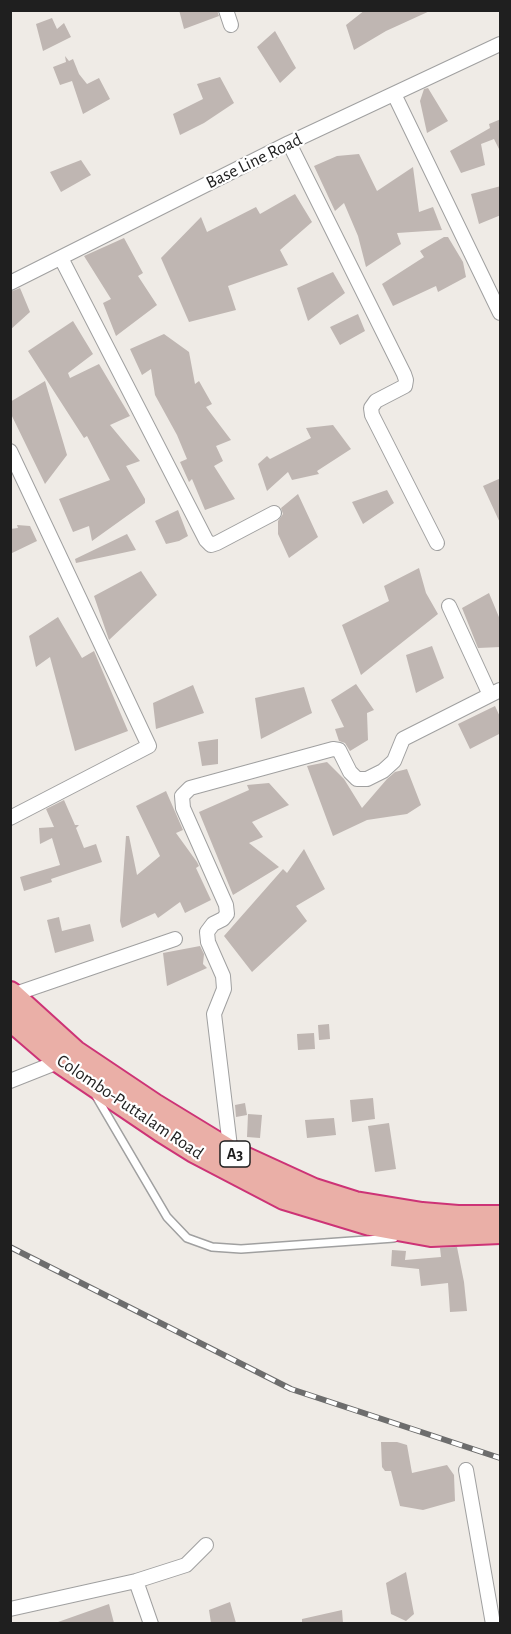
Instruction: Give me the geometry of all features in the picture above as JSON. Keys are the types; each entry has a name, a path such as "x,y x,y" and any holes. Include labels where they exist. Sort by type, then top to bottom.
{"highway":[{"name":"Colombo-Puttalam Road","path":"11,994 87,1081 194,1151 355,1203 422,1214 501,1217"},
{"name":"Colombo-Puttalam Road","path":"10,1019 68,1057 154,1105 284,1198 370,1224 431,1235 501,1232"}],"street":[{"path":"226,10 231,25"},
{"name":"Base Line Road","path":"10,283 289,143 501,44"},
{"path":"393,94 501,313"},
{"path":"289,143 404,374 405,386 376,401 371,408 372,416 437,543"},
{"path":"61,258 206,540 211,545 217,543 274,513"},
{"path":"10,451 149,746 10,818"},
{"path":"231,1162 214,1014 224,989 223,976 208,942 207,932 213,924 227,914 226,905 183,808 182,796 190,788 333,749 339,750 350,772 357,779 367,779 383,771 394,761 404,739 495,692 449,606"},
{"path":"11,994 175,939"},
{"path":"10,1081 68,1057"},
{"path":"466,1470 493,1623"},
{"path":"10,1609 136,1581 186,1565 206,1545"},
{"path":"136,1581 151,1623"}],"lane":[{"path":"87,1081 167,1217 187,1238 212,1247 241,1249 431,1235"}],"building":[{"path":"179,10 217,10 219,16 184,29"},
{"path":"365,10 432,10 386,31 354,50 346,25"},
{"path":"52,18 57,29 64,23 71,37 43,51 36,24"},
{"path":"275,31 296,68 280,83 257,47"},
{"path":"65,56 69,61 73,59 79,74 87,84 99,78 110,99 83,114 72,81 60,85 53,67 66,62"},
{"path":"220,77 234,103 204,123 180,135 173,114 203,99 197,84"},
{"path":"428,88 448,121 427,133 420,101 424,89"},
{"path":"501,119 501,153 494,139 481,144 485,165 461,173 450,151 490,128 489,124"},
{"path":"359,154 377,191 413,167 419,212 433,207 442,230 397,233 401,244 366,267 358,236 344,203 335,211 314,166 337,156"},
{"path":"81,160 91,175 61,192 50,172"},
{"path":"501,186 501,215 479,224 471,194"},
{"path":"295,194 312,222 280,250 288,265 228,286 236,310 189,322 161,258 201,217 207,232 256,207 260,214"},
{"path":"448,237 463,262 466,277 438,292 436,286 393,306 382,284 424,257 420,251"},
{"path":"124,238 143,273 138,276 157,305 116,336 103,303 111,299 84,256"},
{"path":"333,272 345,293 308,321 297,288"},
{"path":"20,288 30,312 10,330 10,292"},
{"path":"358,314 365,331 340,345 330,327"},
{"path":"73,321 93,354 68,373 70,378 99,364 130,416 110,425 140,461 126,466 145,499 145,503 92,541 89,526 73,532 59,499 110,480 87,436 84,438 28,351"},
{"path":"164,334 189,352 195,384 199,381 212,404 206,407 231,440 216,446 223,461 214,466 235,499 205,510 192,479 189,482 180,462 187,459 155,395 151,369 142,375 130,349"},
{"path":"45,381 67,455 45,484 10,412 10,402"},
{"path":"333,425 351,449 317,471 319,474 292,480 288,472 267,491 258,464 267,456 270,459 311,438 306,428"},
{"path":"501,478 501,525 483,486"},
{"path":"387,490 394,503 363,524 352,502"},
{"path":"298,494 318,537 289,558 278,534 278,521 283,514 281,508"},
{"path":"178,510 188,536 166,544 155,521"},
{"path":"17,525 30,526 37,541 10,554 10,529 18,528"},
{"path":"127,534 136,550 76,563 75,559"},
{"path":"419,568 426,593 438,614 361,675 342,625 389,601 384,586"},
{"path":"141,571 157,595 109,640 94,596"},
{"path":"489,593 501,622 501,647 478,648 462,608"},
{"path":"58,617 82,658 94,651 128,731 75,751 50,657 36,667 29,636"},
{"path":"432,646 444,678 416,693 406,655"},
{"path":"356,684 374,710 367,713 368,740 350,751 345,743 339,741 335,729 344,727 331,700"},
{"path":"193,685 204,713 156,729 153,703"},
{"path":"304,687 312,713 261,739 255,698"},
{"path":"495,706 501,719 501,733 470,749 458,724"},
{"path":"218,739 218,764 202,766 198,742"},
{"path":"327,762 344,779 362,808 395,772 407,769 421,805 407,814 367,820 333,836 307,766"},
{"path":"269,783 289,805 252,822 263,837 249,843 279,867 233,895 199,812 249,790 247,785"},
{"path":"166,791 183,830 176,833 197,862 199,866 196,868 211,900 185,913 180,902 158,918 155,913 122,928 120,921 126,836 129,836 137,875 160,856 136,806"},
{"path":"64,800 75,825 79,825 76,828 84,848 96,844 102,862 51,879 52,882 24,891 20,877 60,865 52,838 40,844 39,828 54,827 46,809"},
{"path":"304,849 325,889 296,906 307,921 252,972 224,936 283,869 287,873"},
{"path":"59,917 62,931 90,924 94,941 55,953 47,920"},
{"path":"200,946 204,954 203,964 207,968 167,986 163,953"},
{"path":"329,1024 330,1039 319,1040 318,1025"},
{"path":"314,1033 315,1049 298,1050 297,1034"},
{"path":"373,1098 375,1119 352,1122 350,1100"},
{"path":"245,1103 247,1115 236,1117 235,1105"},
{"path":"248,1114 262,1115 260,1138 247,1137"},
{"path":"334,1118 336,1135 307,1138 305,1120"},
{"path":"389,1123 396,1169 375,1172 368,1126"},
{"path":"457,1247 467,1311 450,1312 448,1283 421,1286 419,1269 391,1266 392,1250 406,1251 405,1260 441,1257 440,1248"},
{"path":"381,1442 397,1442 407,1445 412,1473 447,1465 454,1475 455,1501 423,1510 400,1506 391,1471 385,1471 382,1467"},
{"path":"406,1572 414,1614 406,1621 391,1614 386,1583"},
{"path":"230,1602 236,1623 211,1623 209,1610"},
{"path":"109,1604 114,1623 58,1623 58,1622"},
{"path":"342,1610 343,1623 302,1623 302,1619"}],"railway":[{"path":"10,1247 291,1389 500,1458"}]}
